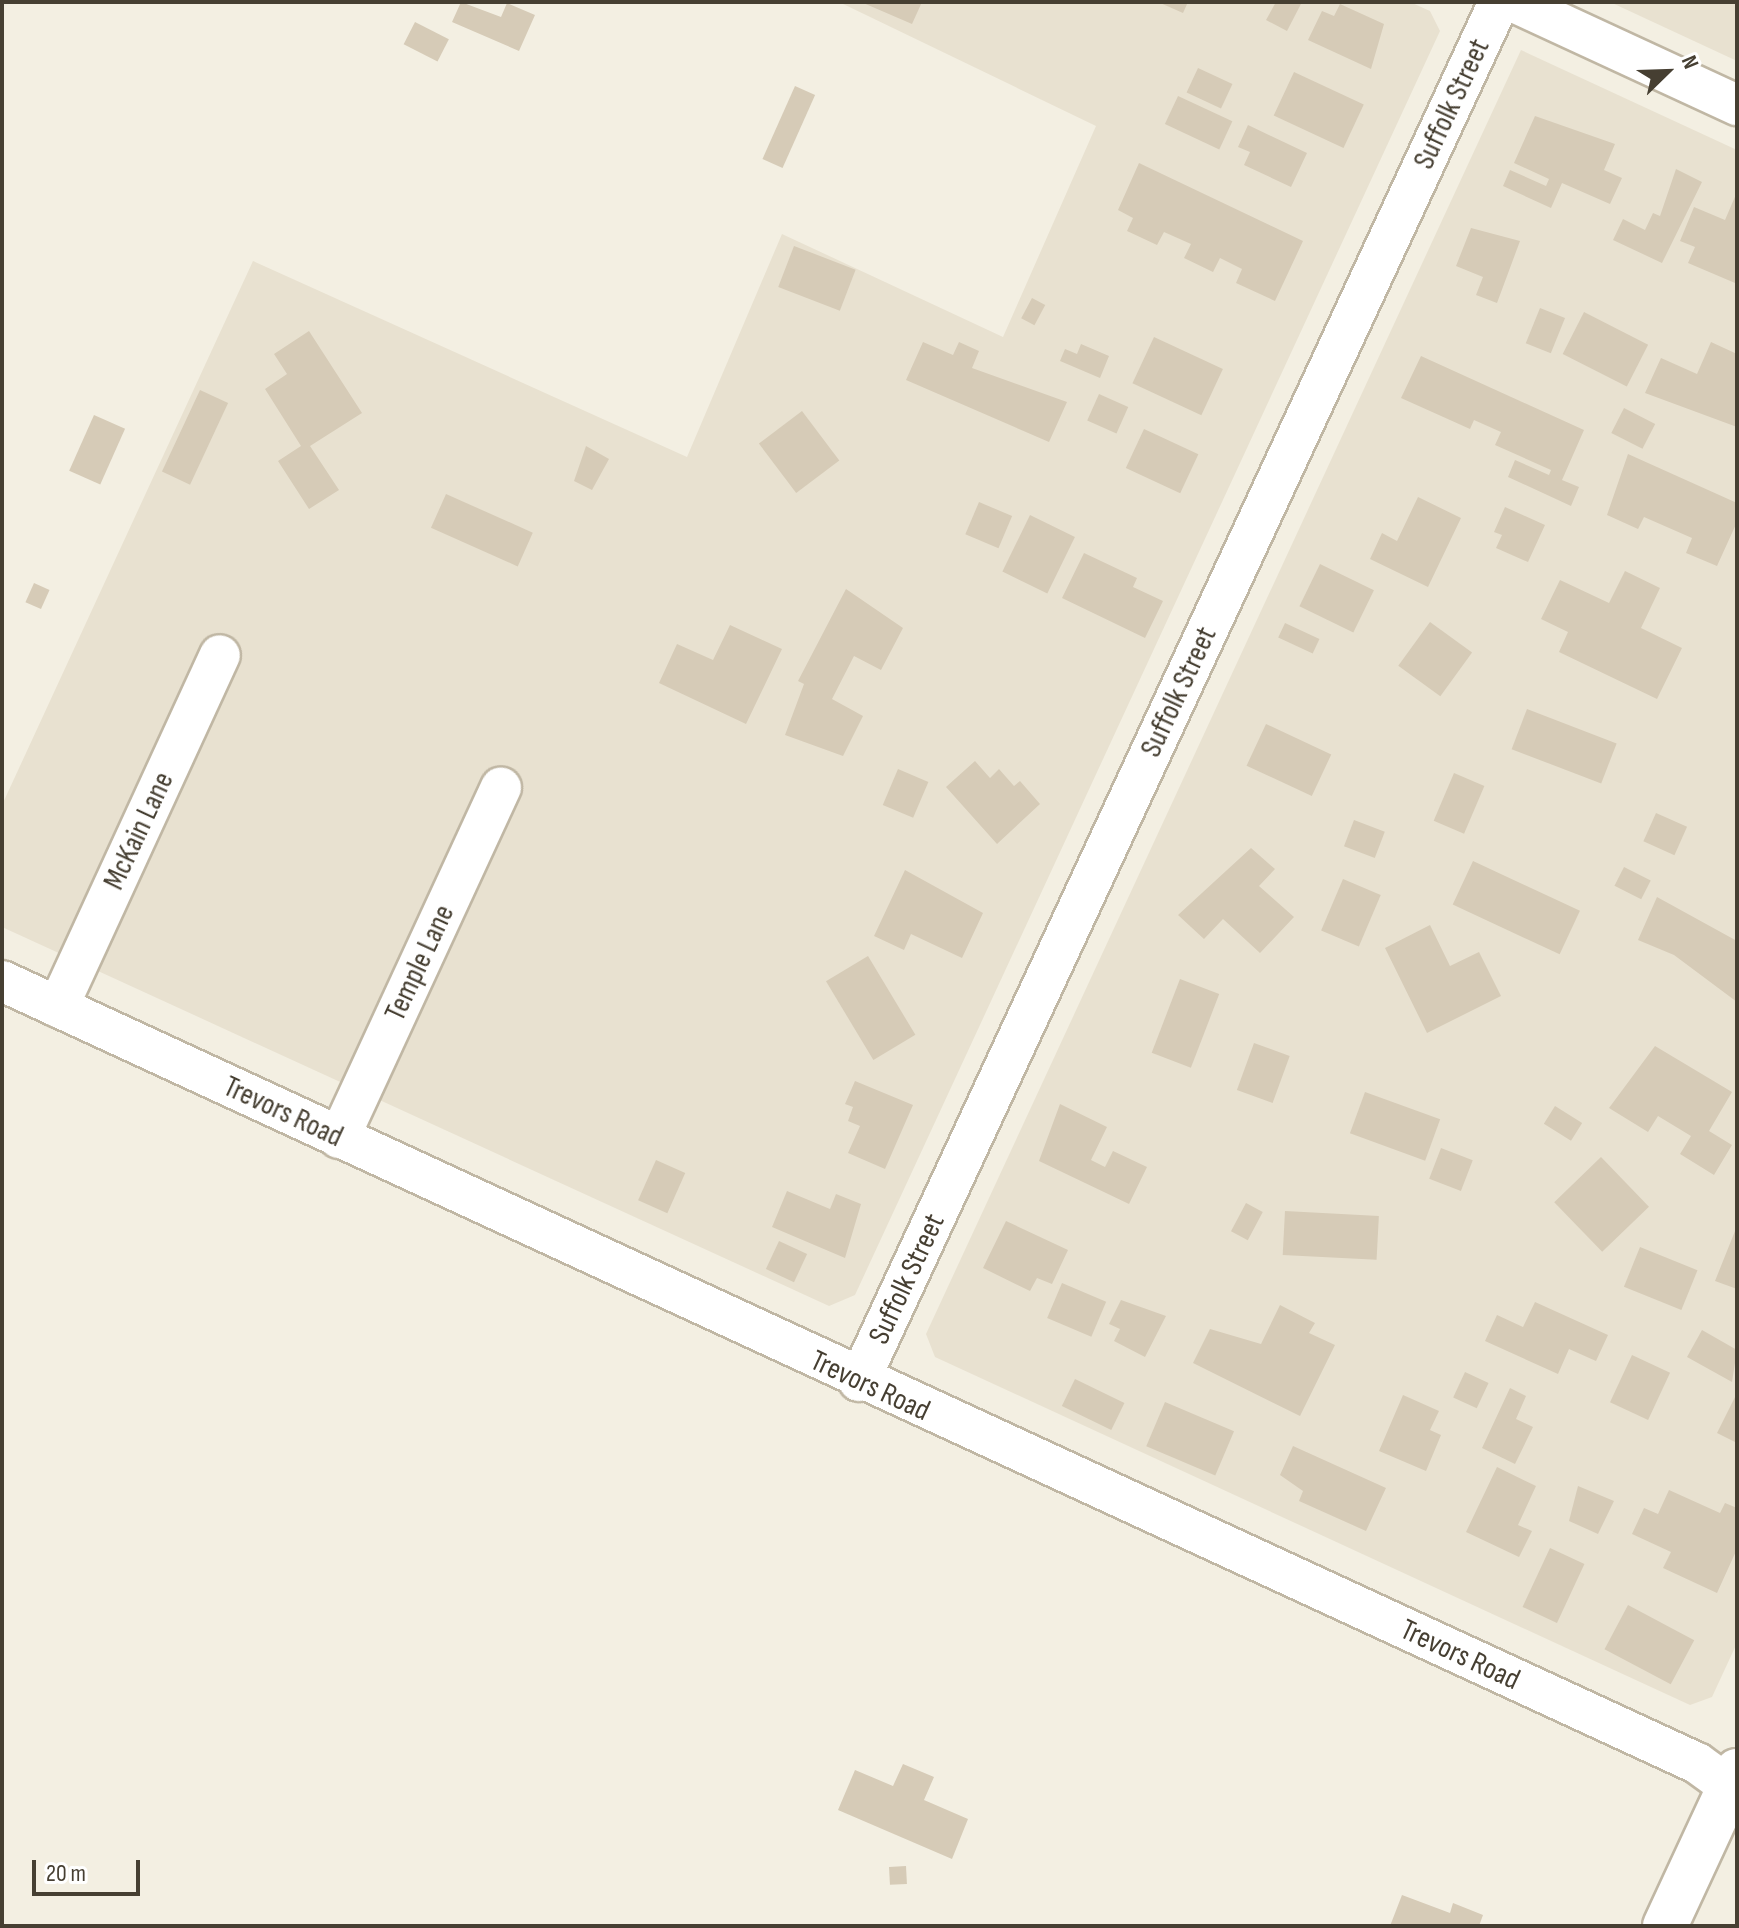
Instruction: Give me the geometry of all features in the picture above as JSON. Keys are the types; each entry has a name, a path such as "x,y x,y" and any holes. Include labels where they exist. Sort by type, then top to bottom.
{"street":[{"name":"Suffolk Street","path":"859,1381 1499,2"},
{"path":"1514,2 1737,105"},
{"name":"McKain Lane","path":"58,1007 220,655"},
{"name":"Temple Lane","path":"339,1138 501,788"},
{"name":"Trevors Road","path":"2,981 859,1381 1735,1783"},
{"path":"1665,1926 1735,1783"}],"shaded area":[{"path":"839,2 1410,2 1430,11 1440,31 855,1295 829,1306 2,927 2,805 253,261 687,457 782,234 1003,337 1096,126"},
{"path":"1610,2 1737,2 1737,61"},
{"path":"1521,50 1737,150 1737,1643 1712,1697 1690,1705 935,1357 926,1334"}],"building":[{"path":"461,2 501,17 507,3 535,15 519,51 452,22"},
{"path":"861,2 922,2 912,24"},
{"path":"1158,2 1188,2 1183,13"},
{"path":"1276,2 1302,2 1287,31 1266,20"},
{"path":"1340,4 1384,24 1371,69 1308,40 1322,11 1334,16"},
{"path":"415,22 449,39 438,62 404,44"},
{"path":"1198,68 1232,84 1221,109 1187,92"},
{"path":"1294,72 1364,105 1344,148 1274,116"},
{"path":"795,86 815,95 783,168 762,159"},
{"path":"1178,96 1232,121 1219,149 1165,124"},
{"path":"1535,116 1615,144 1604,170 1622,178 1610,204 1562,183 1551,208 1503,186 1510,170 1546,186 1549,179 1514,163"},
{"path":"1248,125 1307,153 1291,187 1244,165 1250,152 1238,147"},
{"path":"1139,163 1303,241 1275,301 1236,283 1242,269 1220,258 1213,272 1184,258 1191,244 1164,232 1157,245 1127,231 1133,218 1118,210"},
{"path":"1676,169 1702,182 1662,263 1613,240 1623,219 1645,230 1653,213 1660,216"},
{"path":"1737,192 1735,283 1688,263 1695,247 1680,241 1694,207 1725,220"},
{"path":"1471,228 1520,241 1497,303 1476,295 1483,277 1456,266"},
{"path":"794,246 856,270 840,311 778,287"},
{"path":"1032,298 1045,305 1034,325 1021,318"},
{"path":"1540,308 1565,318 1551,353 1526,343"},
{"path":"1584,312 1648,345 1627,387 1563,354"},
{"path":"309,331 362,413 310,446 339,490 309,509 278,461 301,446 265,389 287,374 274,354"},
{"path":"1154,337 1223,369 1201,415 1132,383"},
{"path":"923,342 953,355 959,342 979,351 972,368 1067,402 1049,442 906,380"},
{"path":"1711,342 1737,354 1737,427 1645,393 1661,358 1697,374"},
{"path":"1081,344 1109,356 1100,378 1060,361 1065,349 1077,354"},
{"path":"1421,356 1584,430 1562,480 1579,487 1571,506 1508,477 1515,460 1549,475 1551,470 1495,445 1501,432 1474,420 1470,429 1401,398"},
{"path":"200,390 228,403 190,485 162,472"},
{"path":"1099,394 1128,407 1116,434 1087,420"},
{"path":"1624,408 1655,424 1642,449 1611,433"},
{"path":"802,411 839,461 796,493 759,443"},
{"path":"94,415 125,429 100,485 69,471"},
{"path":"1144,429 1198,454 1180,493 1126,468"},
{"path":"586,446 609,459 592,490 574,481"},
{"path":"1628,454 1737,503 1737,522 1717,566 1686,553 1692,538 1644,517 1638,529 1607,515"},
{"path":"446,494 533,533 518,566 431,528"},
{"path":"1418,497 1461,518 1428,587 1370,559 1382,533 1397,541"},
{"path":"979,502 1012,516 998,548 965,534"},
{"path":"1505,507 1545,525 1528,562 1496,548 1502,535 1494,532"},
{"path":"1030,515 1075,537 1047,594 1002,572"},
{"path":"1084,553 1137,578 1133,587 1163,601 1145,638 1062,598"},
{"path":"1320,564 1374,590 1353,633 1299,606"},
{"path":"1625,571 1660,588 1641,628 1682,648 1657,699 1559,652 1568,632 1541,619 1560,580 1609,603"},
{"path":"34,583 50,590 41,609 25,602"},
{"path":"846,589 903,628 881,670 854,656 832,699 863,716 843,756 785,735 804,684 798,681"},
{"path":"1430,622 1472,653 1440,696 1398,666"},
{"path":"1285,623 1319,639 1313,654 1278,638"},
{"path":"730,625 782,649 746,724 659,683 677,644 713,660"},
{"path":"1527,709 1617,743 1601,784 1512,749"},
{"path":"1266,724 1331,754 1312,796 1247,766"},
{"path":"975,761 990,778 999,769 1014,786 1020,781 1040,804 997,844 946,787"},
{"path":"898,769 928,782 913,818 883,805"},
{"path":"1454,773 1484,786 1464,834 1434,821"},
{"path":"1656,813 1687,827 1674,855 1643,841"},
{"path":"1354,820 1385,832 1375,858 1344,846"},
{"path":"1251,848 1275,869 1259,886 1294,917 1260,953 1223,919 1204,939 1178,915"},
{"path":"1473,861 1580,911 1560,954 1453,905"},
{"path":"1624,867 1651,881 1641,899 1614,886"},
{"path":"905,870 983,913 962,958 911,934 904,950 874,936"},
{"path":"1343,879 1381,895 1359,947 1321,931"},
{"path":"1657,897 1737,941 1737,1002 1674,955 1638,940"},
{"path":"1430,925 1450,966 1479,952 1501,996 1427,1033 1385,948"},
{"path":"868,956 915,1035 873,1060 826,981"},
{"path":"1180,979 1219,994 1191,1068 1152,1053"},
{"path":"1254,1043 1290,1056 1273,1103 1237,1090"},
{"path":"1655,1046 1732,1092 1709,1131 1732,1145 1714,1175 1680,1154 1691,1136 1658,1116 1648,1132 1609,1108"},
{"path":"855,1081 913,1105 885,1169 848,1153 860,1126 848,1121 853,1107 845,1104"},
{"path":"1365,1092 1440,1119 1425,1161 1350,1133"},
{"path":"1060,1104 1107,1127 1091,1160 1105,1167 1113,1151 1147,1167 1129,1204 1039,1161"},
{"path":"1555,1106 1582,1123 1571,1141 1544,1124"},
{"path":"1441,1148 1473,1160 1461,1191 1429,1179"},
{"path":"1601,1157 1649,1207 1602,1252 1554,1202"},
{"path":"656,1160 685,1173 667,1213 638,1200"},
{"path":"787,1191 830,1209 836,1194 861,1204 845,1258 772,1227"},
{"path":"1246,1203 1263,1212 1248,1240 1231,1231"},
{"path":"1285,1211 1379,1216 1377,1260 1283,1255"},
{"path":"1006,1221 1068,1250 1052,1284 1037,1278 1030,1291 983,1268"},
{"path":"1737,1226 1737,1289 1715,1281"},
{"path":"779,1241 807,1254 794,1282 766,1269"},
{"path":"1640,1247 1697,1270 1681,1310 1624,1287"},
{"path":"1062,1283 1106,1302 1091,1337 1047,1318"},
{"path":"1121,1300 1166,1316 1145,1357 1114,1341 1120,1329 1109,1324"},
{"path":"1535,1302 1608,1335 1596,1361 1569,1349 1558,1374 1485,1341 1497,1315 1523,1327"},
{"path":"1280,1305 1315,1323 1309,1333 1335,1345 1300,1416 1193,1363 1210,1329 1261,1344"},
{"path":"1702,1330 1737,1350 1732,1382 1687,1357"},
{"path":"1632,1355 1670,1373 1648,1420 1610,1402"},
{"path":"1465,1372 1489,1383 1477,1408 1453,1397"},
{"path":"1075,1379 1124,1403 1111,1430 1062,1406"},
{"path":"1510,1388 1526,1396 1516,1419 1533,1427 1515,1464 1482,1448"},
{"path":"1737,1393 1737,1443 1717,1433"},
{"path":"1403,1395 1439,1411 1430,1430 1441,1435 1426,1471 1379,1451"},
{"path":"1165,1402 1234,1431 1215,1475 1146,1446"},
{"path":"1293,1446 1386,1488 1366,1531 1299,1501 1303,1491 1280,1475"},
{"path":"1497,1467 1536,1486 1518,1525 1532,1531 1519,1557 1466,1532"},
{"path":"1578,1486 1614,1501 1598,1534 1569,1521"},
{"path":"1669,1490 1720,1513 1725,1503 1737,1508 1737,1549 1717,1593 1663,1568 1671,1552 1632,1534 1644,1508 1658,1514"},
{"path":"1550,1548 1584,1564 1557,1623 1523,1607"},
{"path":"1628,1605 1694,1640 1671,1684 1605,1649"},
{"path":"903,1764 934,1777 924,1800 968,1819 952,1859 838,1810 855,1770 893,1786"},
{"path":"906,1866 907,1884 890,1885 889,1867"},
{"path":"1402,1895 1450,1913 1453,1903 1483,1915 1479,1926 1390,1926"}]}
